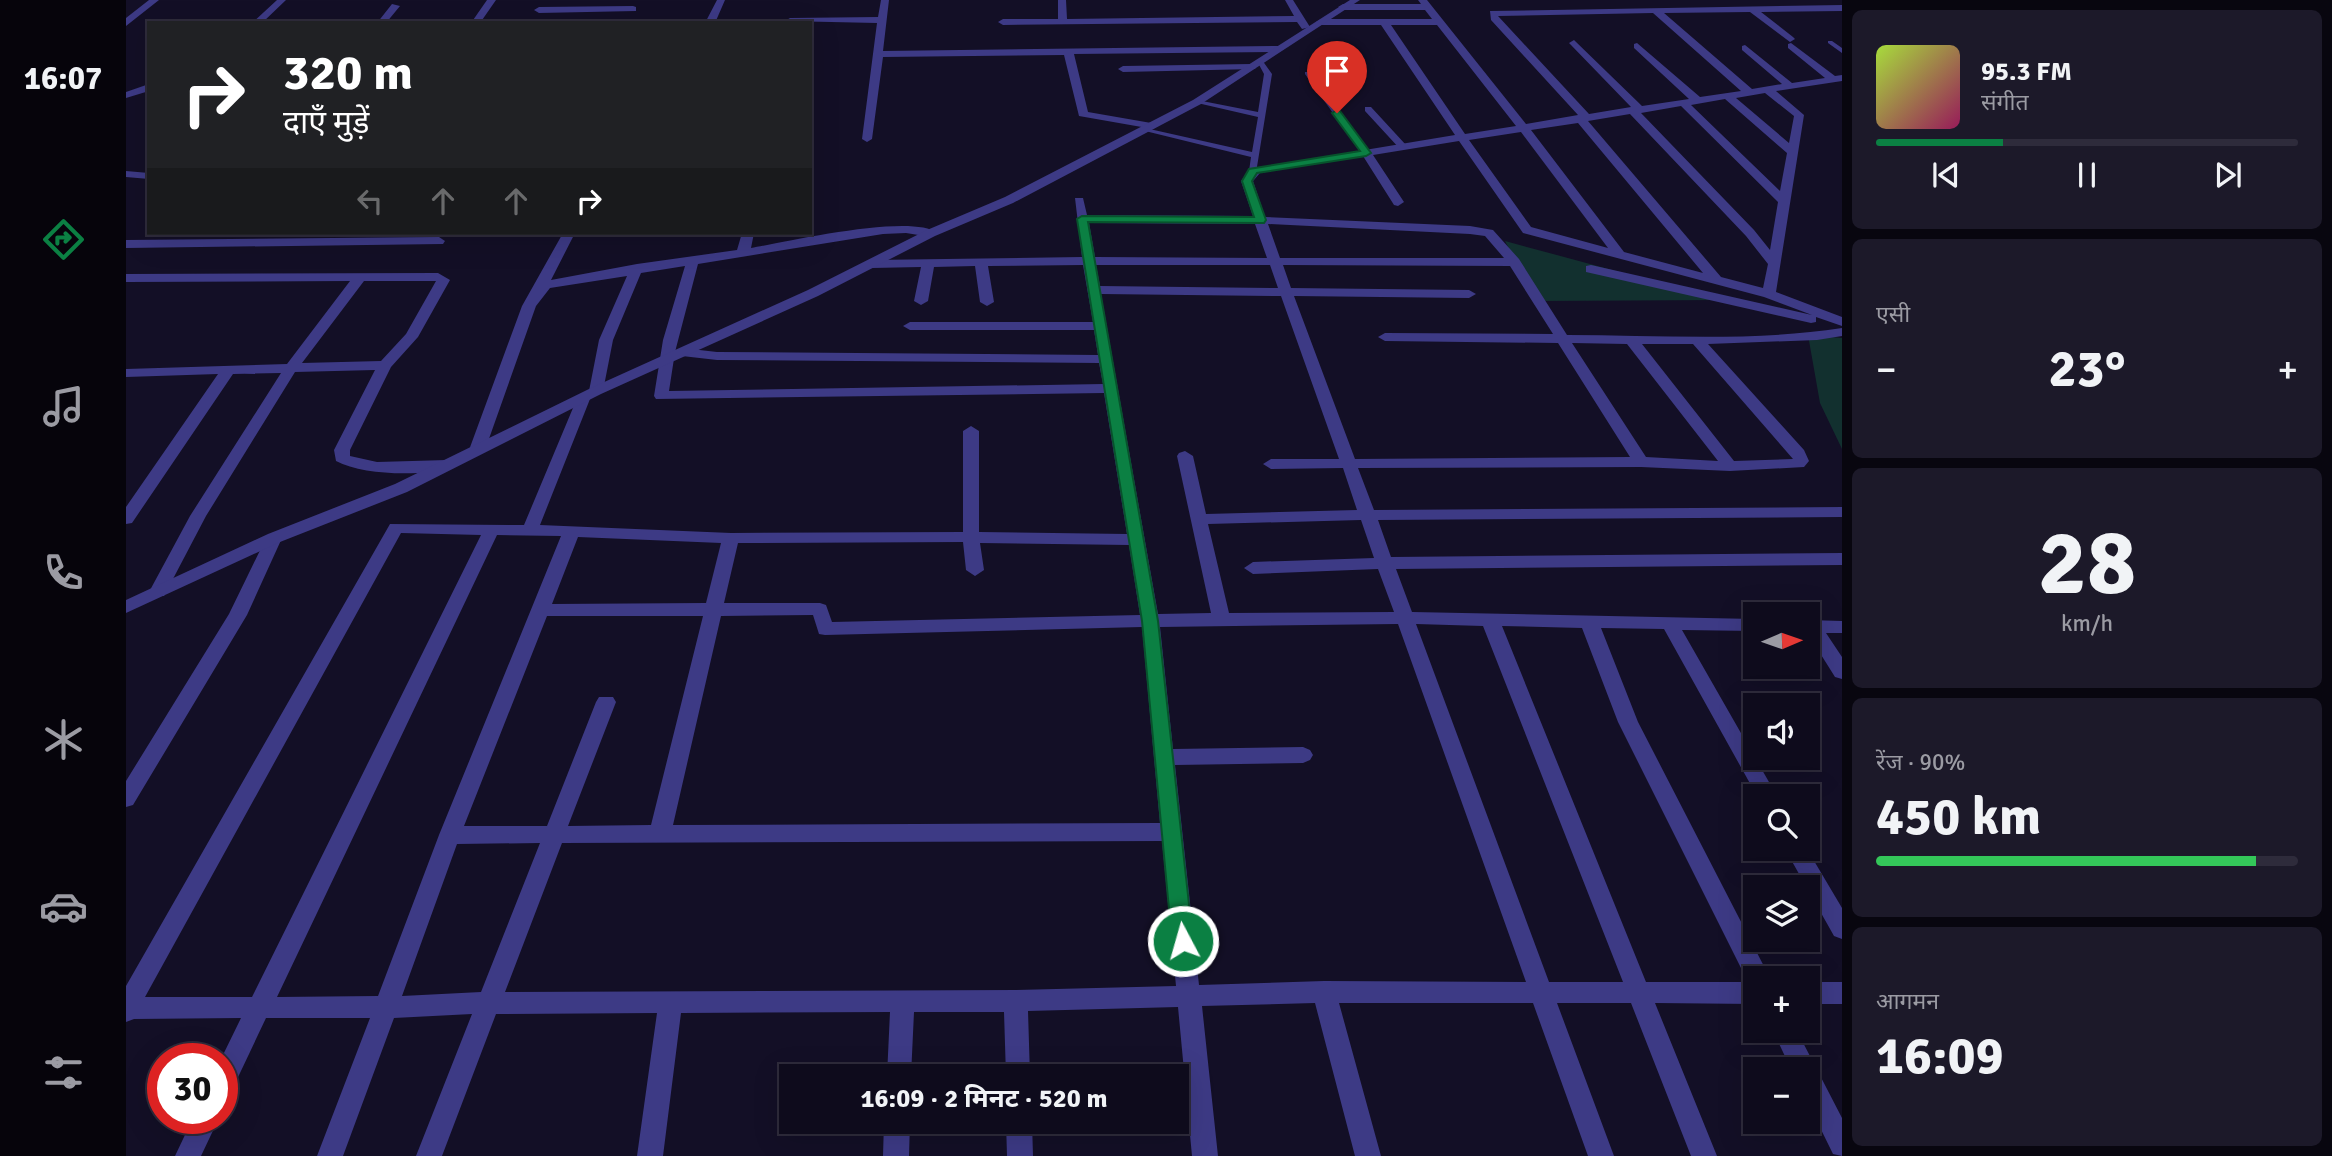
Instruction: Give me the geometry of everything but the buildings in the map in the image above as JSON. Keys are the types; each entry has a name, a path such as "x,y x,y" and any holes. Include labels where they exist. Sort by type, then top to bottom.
{"street":[{"path":"126,23 155,0"},
{"path":"258,21 282,0"},
{"path":"476,21 492,0"},
{"path":"711,21 721,0"},
{"path":"867,139 885,0"},
{"path":"1062,0 1063,22"},
{"path":"1289,0 1303,24"},
{"path":"1569,0 1582,12"},
{"path":"1700,0 1712,10"},
{"path":"1738,0 1837,79"},
{"path":"1775,0 1788,9"},
{"path":"1818,0 1842,16"},
{"path":"1321,22 1349,4 1425,3 1620,256"},
{"path":"539,10 635,5 627,21"},
{"path":"383,21 395,6"},
{"path":"1717,281 1583,118 1492,15 1842,8"},
{"path":"1656,11 1749,92"},
{"path":"790,20 883,20"},
{"path":"1003,22 1440,22"},
{"path":"1384,22 1519,222 1528,230 1769,294 1842,324"},
{"path":"126,607 274,538 401,488 589,395 872,264 930,233 1009,200 1197,102 1279,49 1303,24"},
{"path":"1574,43 1749,233 1774,264"},
{"path":"1637,46 1697,100"},
{"path":"1745,48 1790,86"},
{"path":"878,54 1279,49"},
{"path":"1068,51 1083,114 1149,128"},
{"path":"1123,69 1256,64"},
{"path":"1601,1156 1247,181 1253,171 1837,79"},
{"path":"126,95 147,88"},
{"path":"1766,89 1800,116 1769,294"},
{"path":"1726,95 1793,152"},
{"path":"1682,102 1785,202"},
{"path":"1366,153 1398,202"},
{"path":"126,174 147,175"},
{"path":"1079,201 1150,621 1205,1156"},
{"path":"1082,219 1260,220 1479,230 1494,238 1514,262 1641,462"},
{"path":"540,289 557,283 637,268 894,229 930,233"},
{"path":"477,450 529,306 568,235"},
{"path":"743,253 748,235"},
{"path":"126,244 439,241"},
{"path":"126,260 143,243"},
{"path":"693,259 667,359 661,396 1111,388"},
{"path":"872,264 1089,261 1514,262"},
{"path":"921,300 928,263"},
{"path":"981,263 987,302"},
{"path":"530,530 589,395 606,340 637,268"},
{"path":"1591,269 1842,324"},
{"path":"126,278 427,276 443,280 402,347 385,365 342,450 342,458 348,463 368,466 447,465"},
{"path":"158,592 198,516 290,369 360,277"},
{"path":"1094,290 1469,294"},
{"path":"910,326 1100,326"},
{"path":"1385,337 1697,340 1805,337 1842,332"},
{"path":"1631,339 1730,466"},
{"path":"1271,464 1798,464 1801,461 1798,453 1697,340"},
{"path":"682,352 716,356 944,360 1105,359"},
{"path":"126,373 385,365"},
{"path":"126,519 228,371"},
{"path":"971,431 971,537 975,570"},
{"path":"1185,456 1221,619"},
{"path":"1197,519 1367,515 1842,512"},
{"path":"1136,540 971,537 731,538 572,531 396,528 127,1009 387,1007 487,1003 1016,1000 1324,992 1743,993"},
{"path":"238,1051 492,529"},
{"path":"330,1156 450,835 572,531"},
{"path":"126,799 238,615 274,538"},
{"path":"660,835 731,538"},
{"path":"1253,568 1385,563 1842,559"},
{"path":"542,610 820,609 825,629 1221,619 1405,618 1743,625"},
{"path":"1490,620 1704,1156"},
{"path":"1589,622 1628,722 1752,966"},
{"path":"1669,623 1760,784"},
{"path":"1820,626 1842,626"},
{"path":"1820,641 1842,673"},
{"path":"429,1156 606,702"},
{"path":"1164,757 1303,755"},
{"path":"450,835 1172,832"},
{"path":"1803,861 1842,929"},
{"path":"1324,992 1368,1156"},
{"path":"1820,993 1842,993"},
{"path":"1016,1000 1018,1064"},
{"path":"899,1064 902,1001"},
{"path":"650,1156 671,1002"},
{"path":"1820,1101 1842,1145"},
{"path":"188,1156 198,1134"},
{"path":"896,1156 897,1134"},
{"path":"1019,1134 1020,1156"}],"lane":[{"path":"1830,41 1842,51"},
{"path":"1253,171 1268,74 1256,64"},
{"path":"1307,73 1366,153"},
{"path":"1197,102 1261,115"},
{"path":"1368,109 1403,147"},
{"path":"1149,128 1255,155"}],"green space":[{"path":"1505,241 1723,300 1537,301"},
{"path":"1808,335 1842,338 1842,449 1820,403"}],"route":[{"path":"1183,941 1150,621 1082,219 1260,220 1247,181 1253,171 1366,153 1337,113"}]}
